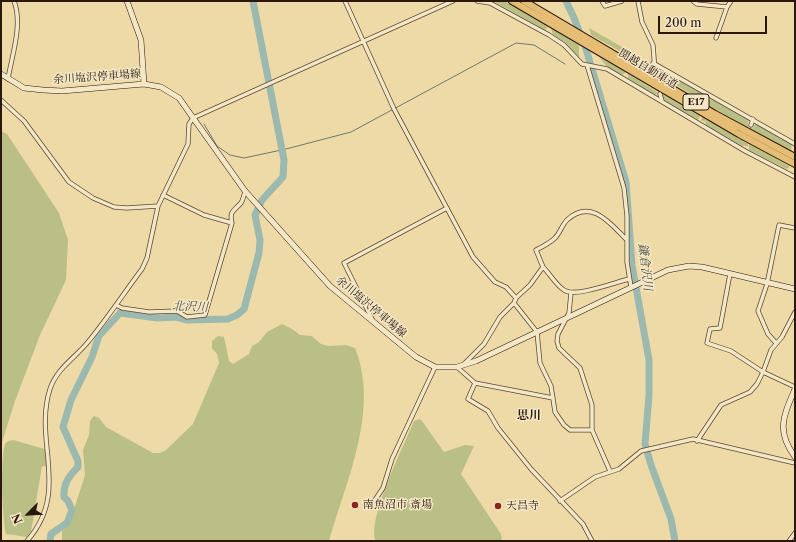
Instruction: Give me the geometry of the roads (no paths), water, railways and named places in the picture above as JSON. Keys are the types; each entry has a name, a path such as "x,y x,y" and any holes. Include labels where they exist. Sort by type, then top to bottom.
{"highway":[{"name":"関越自動車道","path":"512,1 733,131 795,164"},
{"name":"関越自動車道","path":"524,1 715,114 795,157"}],"main road":[{"path":"127,1 141,40 144,84"},
{"name":"余川塩沢停車場線","path":"1,74 8,80 24,88 49,90 144,84 161,87 179,98 245,191 330,286 416,358 434,367 460,367 476,361 668,270 688,266 702,267 767,284 795,289"},
{"path":"795,388 784,415 782,427 788,448 795,457"}],"street":[{"path":"8,80 17,29 18,11 14,1"},
{"path":"345,1 394,109 473,257 495,282 506,287 516,298"},
{"path":"27,541 40,523 46,508 50,486 46,410 50,389 57,374 74,354 87,343 142,269 158,206 188,144 189,124 193,118 453,1"},
{"path":"477,1 490,3 548,35 564,45 582,64 607,69 745,151 795,177"},
{"path":"602,1 605,6 622,1"},
{"path":"638,1 642,22 653,45 654,71"},
{"path":"693,1 697,4 727,7"},
{"path":"716,38 727,7 731,1"},
{"path":"653,63 753,118 795,144"},
{"path":"588,66 624,188 627,216 626,240 631,287"},
{"path":"660,94 662,102"},
{"path":"708,100 709,95"},
{"path":"1,100 24,121 69,182 93,198 114,207 127,208 158,206"},
{"path":"751,125 753,118"},
{"path":"702,126 703,121"},
{"path":"745,151 746,146"},
{"path":"116,305 122,308 149,312 177,311 187,317 205,315 232,223 230,216 233,210 242,203 245,191"},
{"path":"163,195 204,215 232,223"},
{"path":"375,324 344,263 447,208"},
{"path":"626,240 598,212 591,211 581,213 568,219 555,238 536,250 543,267 563,290 571,293 605,287 629,279"},
{"path":"776,343 768,334 758,312 767,284 779,225 795,228"},
{"path":"543,267 530,285 516,298 514,303 500,317 484,344 460,367 474,383 553,398"},
{"path":"730,274 720,328 710,329 707,343 731,351 763,372 795,388"},
{"path":"571,293 569,313 557,340 559,348 580,368 592,405 592,430 610,471"},
{"path":"514,303 537,332 540,363 551,386 555,412 564,425 570,430 592,430"},
{"path":"697,441 720,405 750,392 757,384 771,350 782,337 795,312"},
{"path":"375,500 383,488 392,459 434,367"},
{"path":"474,383 468,399 488,411 498,428 531,469 583,524 592,541"},
{"path":"560,501 595,476 619,469 641,451 693,439 795,463"},
{"path":"789,541 795,533"}],"waterway":[{"name":"北沢川","path":"50,541 51,534 67,523 72,510 68,501 64,497 64,488 67,480 78,467 78,461 63,427 71,400 92,357 99,336 120,313 158,318 176,317 187,320 228,319 237,315 244,309 259,253 260,240 255,215 262,200 283,177 284,160 253,1"},
{"name":"鎌倉沢川","path":"566,1 586,49 626,182 632,265 649,360 649,395 645,444 651,465 671,519 675,541"},
{"path":"204,124 217,146 230,155 244,158 351,132 516,43 534,45 565,64"}],"tunnel":[{"path":"703,121 708,100"},
{"path":"746,146 751,125"}],"place":[{"name":"南魚沼市 斎場","path":"355,505"},
{"name":"天昌寺","path":"498,506"}],"district":[{"name":"思川","path":"529,416"}]}
